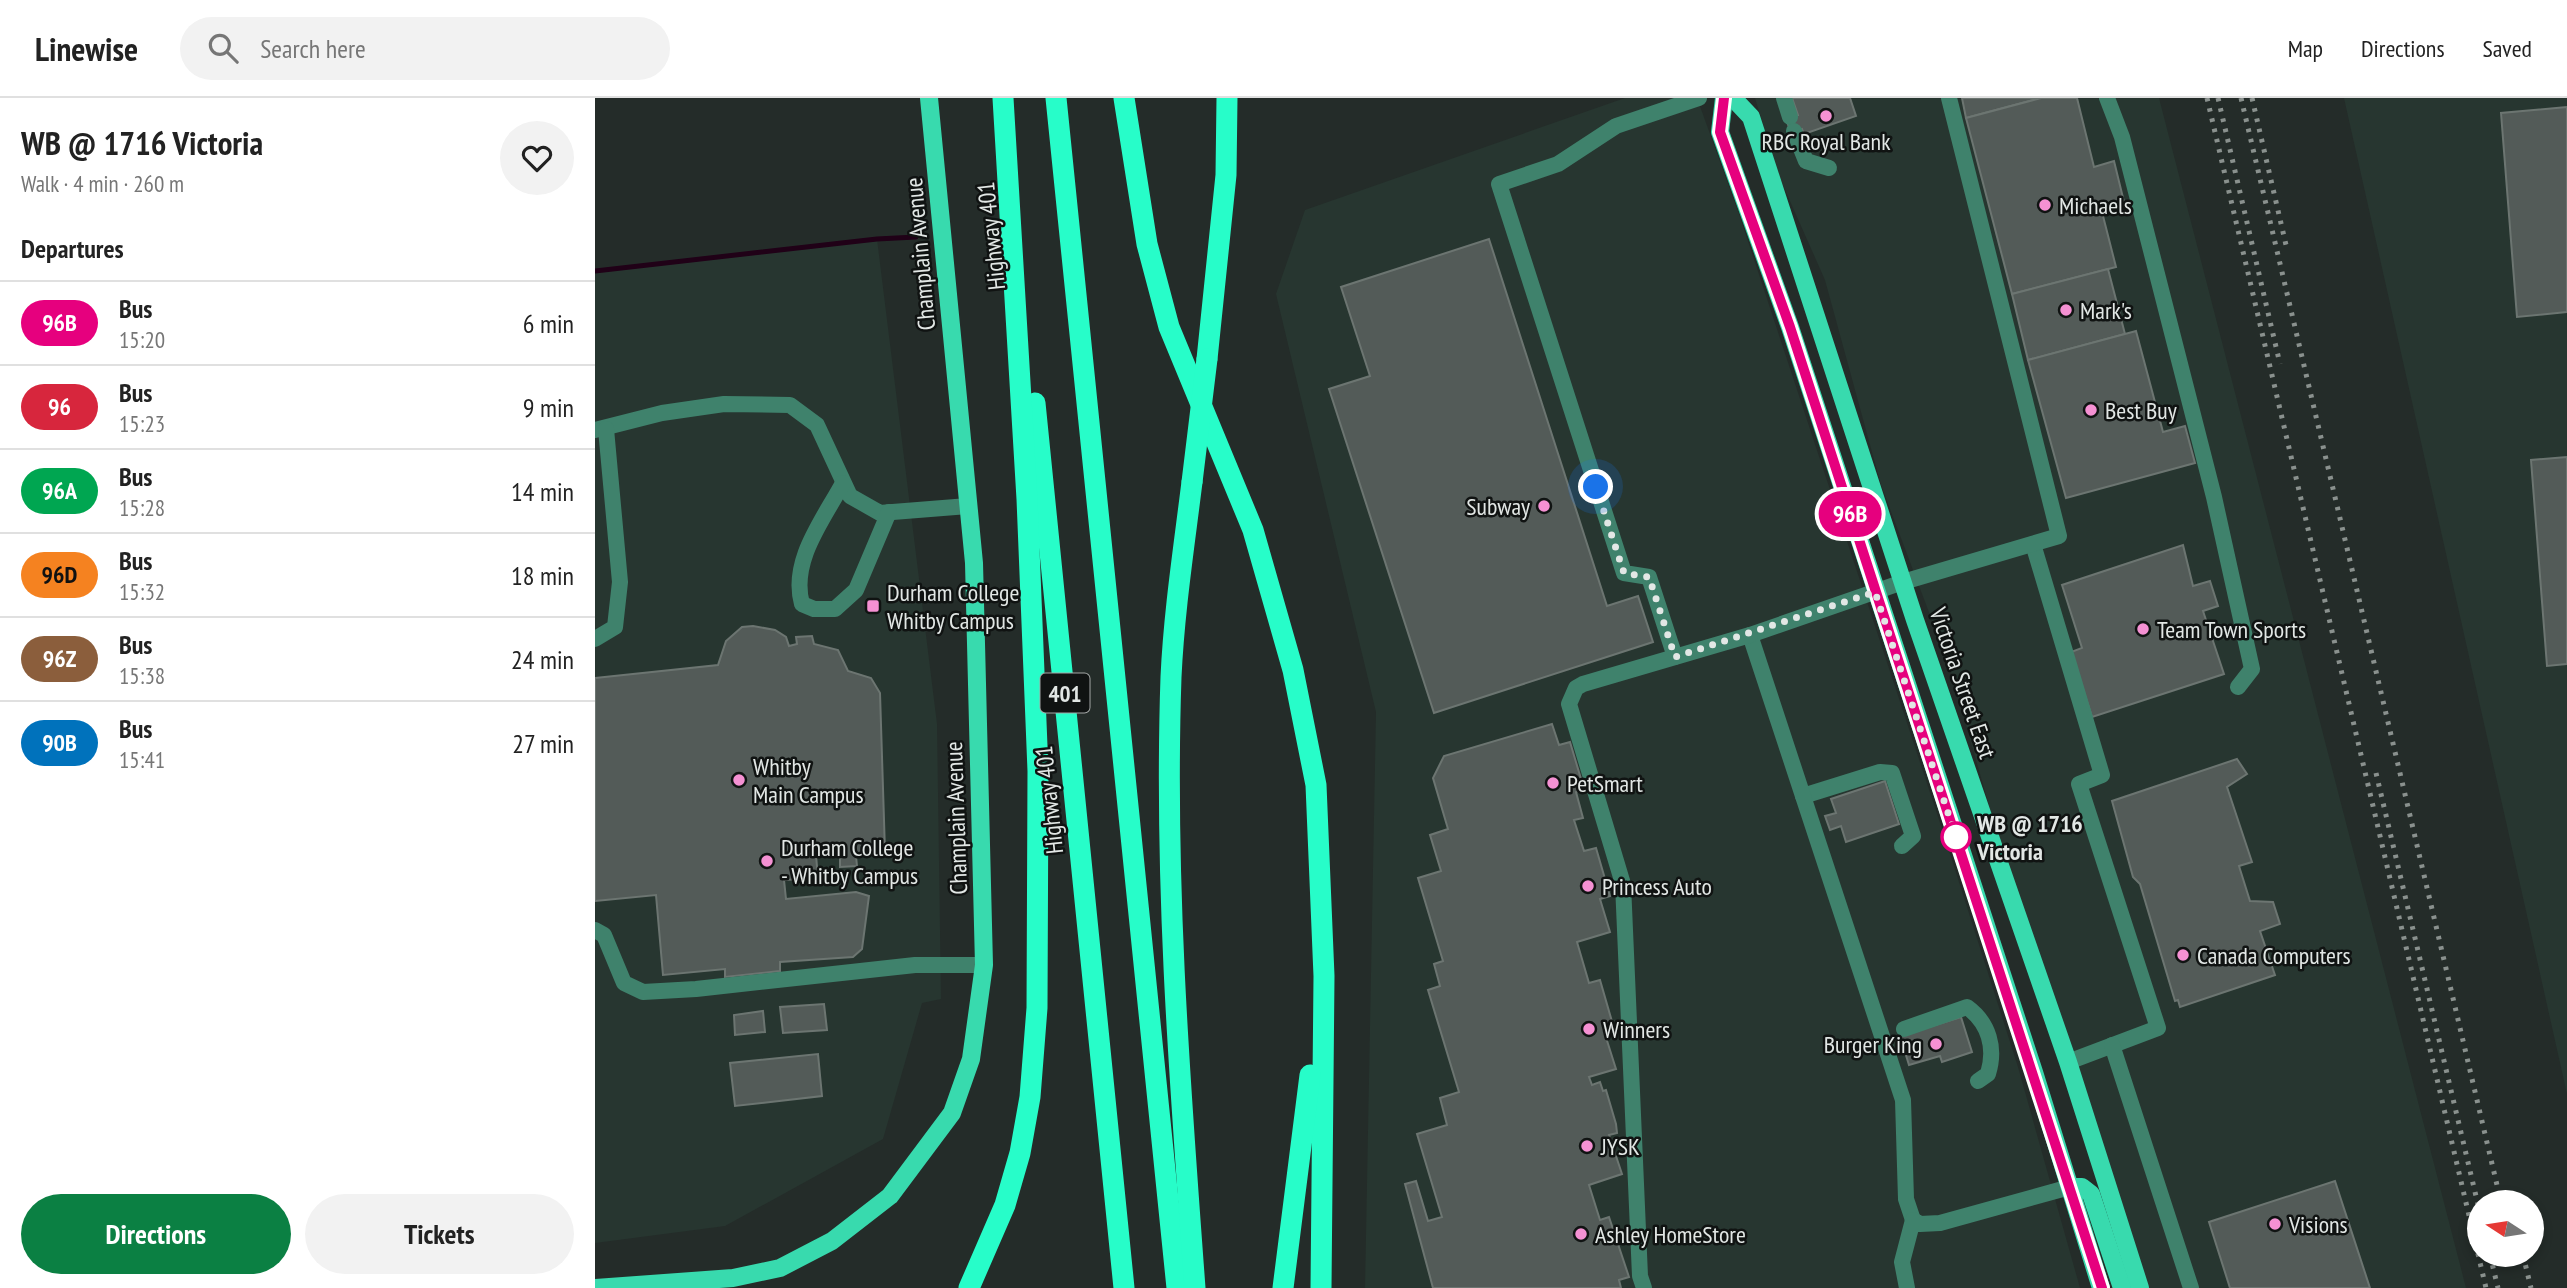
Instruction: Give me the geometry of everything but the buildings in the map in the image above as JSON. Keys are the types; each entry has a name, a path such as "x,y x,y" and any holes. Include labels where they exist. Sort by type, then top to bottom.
{"highway":[{"path":"969,1288 1001,1215 1020,1153 1030,1097 1037,1008 1038,771 1026,485 1003,98"},
{"name":"Highway 401","path":"1003,98 1124,1288"},
{"name":"401","path":"1056,98 1177,1288"},
{"path":"1124,98 1147,244 1169,327 1254,530 1293,670 1316,785 1324,976 1321,1288"},
{"path":"1195,1288 1180,1080 1169,791 1176,615 1226,175 1227,98"},
{"path":"1283,1288 1324,976"}],"main road":[{"name":"Champlain Avenue","path":"595,1288 733,1278 780,1268 832,1241 890,1196 952,1113 971,1059 984,965 974,563 929,98"},
{"path":"1724,98 1720,132 1790,327 2101,1288"},
{"name":"Victoria Street East","path":"1733,98 1751,117 1902,582 2068,1062 2140,1288"},
{"path":"2070,1186 2082,1188 2091,1194 2122,1288"}],"lane":[{"path":"1675,657 1649,577 1624,573 1499,184 1558,164 1616,126 1699,98"},
{"path":"1784,98 1805,161 1829,168"},
{"path":"1644,1288 1640,1276 1623,884 1569,704 1576,688 1583,684 1750,635 1902,582 2059,536 1949,98"},
{"path":"2107,98 2122,137 2214,497 2252,669 2238,687"},
{"path":"595,639 615,627 620,582 601,430 662,413 724,404 790,405 817,425 849,496 880,513 968,506"},
{"path":"843,482 800,565 797,585 802,604 814,609 835,609 856,590 889,512"},
{"path":"2033,544 2102,775 2079,784 2158,1028 2068,1062"},
{"path":"1750,635 1903,1100 1906,1199 1913,1220 1902,1262 1907,1288"},
{"path":"1803,796 1880,772 1892,774 1913,835 1902,846"},
{"path":"595,930 604,935 624,983 643,992 743,986 915,965 984,965"},
{"path":"1904,1029 1967,1007 1982,1018 1993,1056 1988,1074 1978,1081"},
{"path":"2112,1045 2191,1288"},
{"path":"1913,1220 1920,1224 1940,1223 2070,1186"}],"shaded area":[{"path":"1625,98 1697,98 1739,214 1942,829 2018,1067 2080,1288 1365,1288 1376,712 1276,294 1305,210"},
{"path":"1755,98 2159,98 2466,1288 2146,1288 2001,848 1950,668 1881,485 1825,280 1778,174"},
{"path":"2344,98 2567,98 2567,1094"},
{"name":"Durham College - Whitby Campus","path":"877,239 937,724 941,999 922,1003 883,1139 725,1226 595,1243 595,271"}],"waterway":[{"path":"595,271 877,239 916,237"}],"railway":[{"path":"2207,98 2486,1288"},
{"path":"2218,98 2280,364"},
{"path":"2241,98 2498,1190"},
{"path":"2252,98 2286,245"},
{"path":"2376,773 2475,1190"},
{"path":"2493,1267 2498,1288"},
{"path":"2526,1267 2531,1288"}],"bus line":[{"name":"96B","path":"1724,98 1720,132 1790,327 2102,1288"}],"place":[{"name":"RBC Royal Bank","path":"1826,116"},
{"name":"Michaels","path":"2045,205"},
{"name":"Mark's","path":"2066,310"},
{"name":"Best Buy","path":"2091,410"},
{"name":"Subway","path":"1544,506"},
{"name":"Durham College Whitby Campus","path":"873,606"},
{"name":"Team Town Sports","path":"2143,629"},
{"name":"Whitby Main Campus","path":"739,780"},
{"name":"PetSmart","path":"1553,783"},
{"name":"WB @ 1716 Victoria","path":"1956,837"},
{"name":"Durham College - Whitby Campus","path":"767,861"},
{"name":"Princess Auto","path":"1588,886"},
{"name":"Canada Computers","path":"2183,955"},
{"name":"Winners","path":"1589,1029"},
{"name":"Burger King","path":"1936,1044"},
{"name":"JYSK","path":"1587,1146"},
{"name":"Visions","path":"2275,1224"},
{"name":"Ashley HomeStore","path":"1581,1234"}],"route":[{"path":"1596,487 1624,573 1649,577 1675,657 1750,635 1875,592 1956,837"}]}
